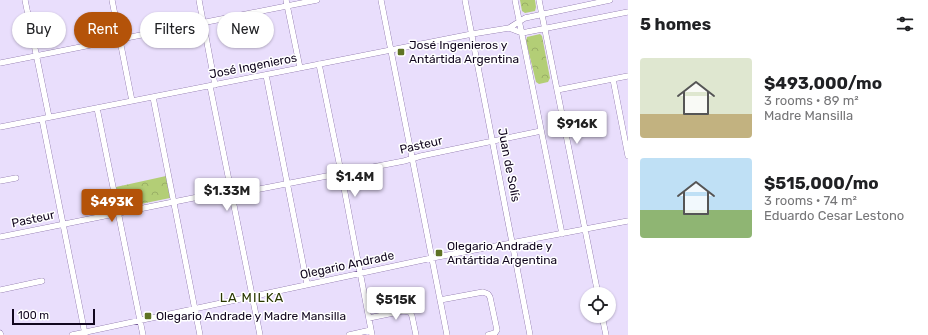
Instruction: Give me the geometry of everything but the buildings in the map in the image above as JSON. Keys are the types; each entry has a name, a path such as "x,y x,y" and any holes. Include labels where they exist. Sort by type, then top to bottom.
{"street":[{"path":"25,0 50,117"},
{"path":"112,0 114,12"},
{"path":"199,0 201,12"},
{"path":"209,21 287,3 317,0"},
{"path":"381,0 447,335"},
{"name":"Juan de Solís","path":"466,0 530,335"},
{"path":"515,0 562,234"},
{"path":"539,0 597,287"},
{"path":"610,0 519,20 510,28 522,33 628,12"},
{"path":"287,3 300,68"},
{"name":"José Ingenieros","path":"0,127 472,34 510,28"},
{"path":"0,63 76,48"},
{"path":"122,48 132,101"},
{"path":"207,48 232,192 260,335"},
{"path":"319,64 372,333 349,335"},
{"path":"266,75 308,284"},
{"path":"557,90 628,76"},
{"path":"613,79 628,156"},
{"path":"153,97 200,335"},
{"path":"98,108 143,335"},
{"path":"42,119 85,334"},
{"name":"Pasteur","path":"0,237 223,192 239,193 288,182 404,161 541,130"},
{"path":"0,181 16,178"},
{"name":"Olegario Andrade","path":"72,335 85,334 432,258 628,221"},
{"path":"0,290 42,281"},
{"path":"440,300 484,292 488,294 490,297 496,330 495,333 488,335"},
{"path":"369,318 403,311 410,312 416,335"},
{"path":"603,323 606,335"}],"green space":[{"path":"520,0 535,0 535,11 525,13 522,11"},
{"path":"540,34 542,36 550,78 548,82 539,84 536,82 526,41 527,37"},
{"path":"166,176 170,198 121,208 116,187"}],"place":[{"name":"José Ingenieros y Antártida Argentina","path":"401,52"},
{"name":"Olegario Andrade y Antártida Argentina","path":"439,253"},
{"name":"Olegario Andrade y Madre Mansilla","path":"148,316"}],"district":[{"name":"LA MILKA","path":"252,297"}]}
